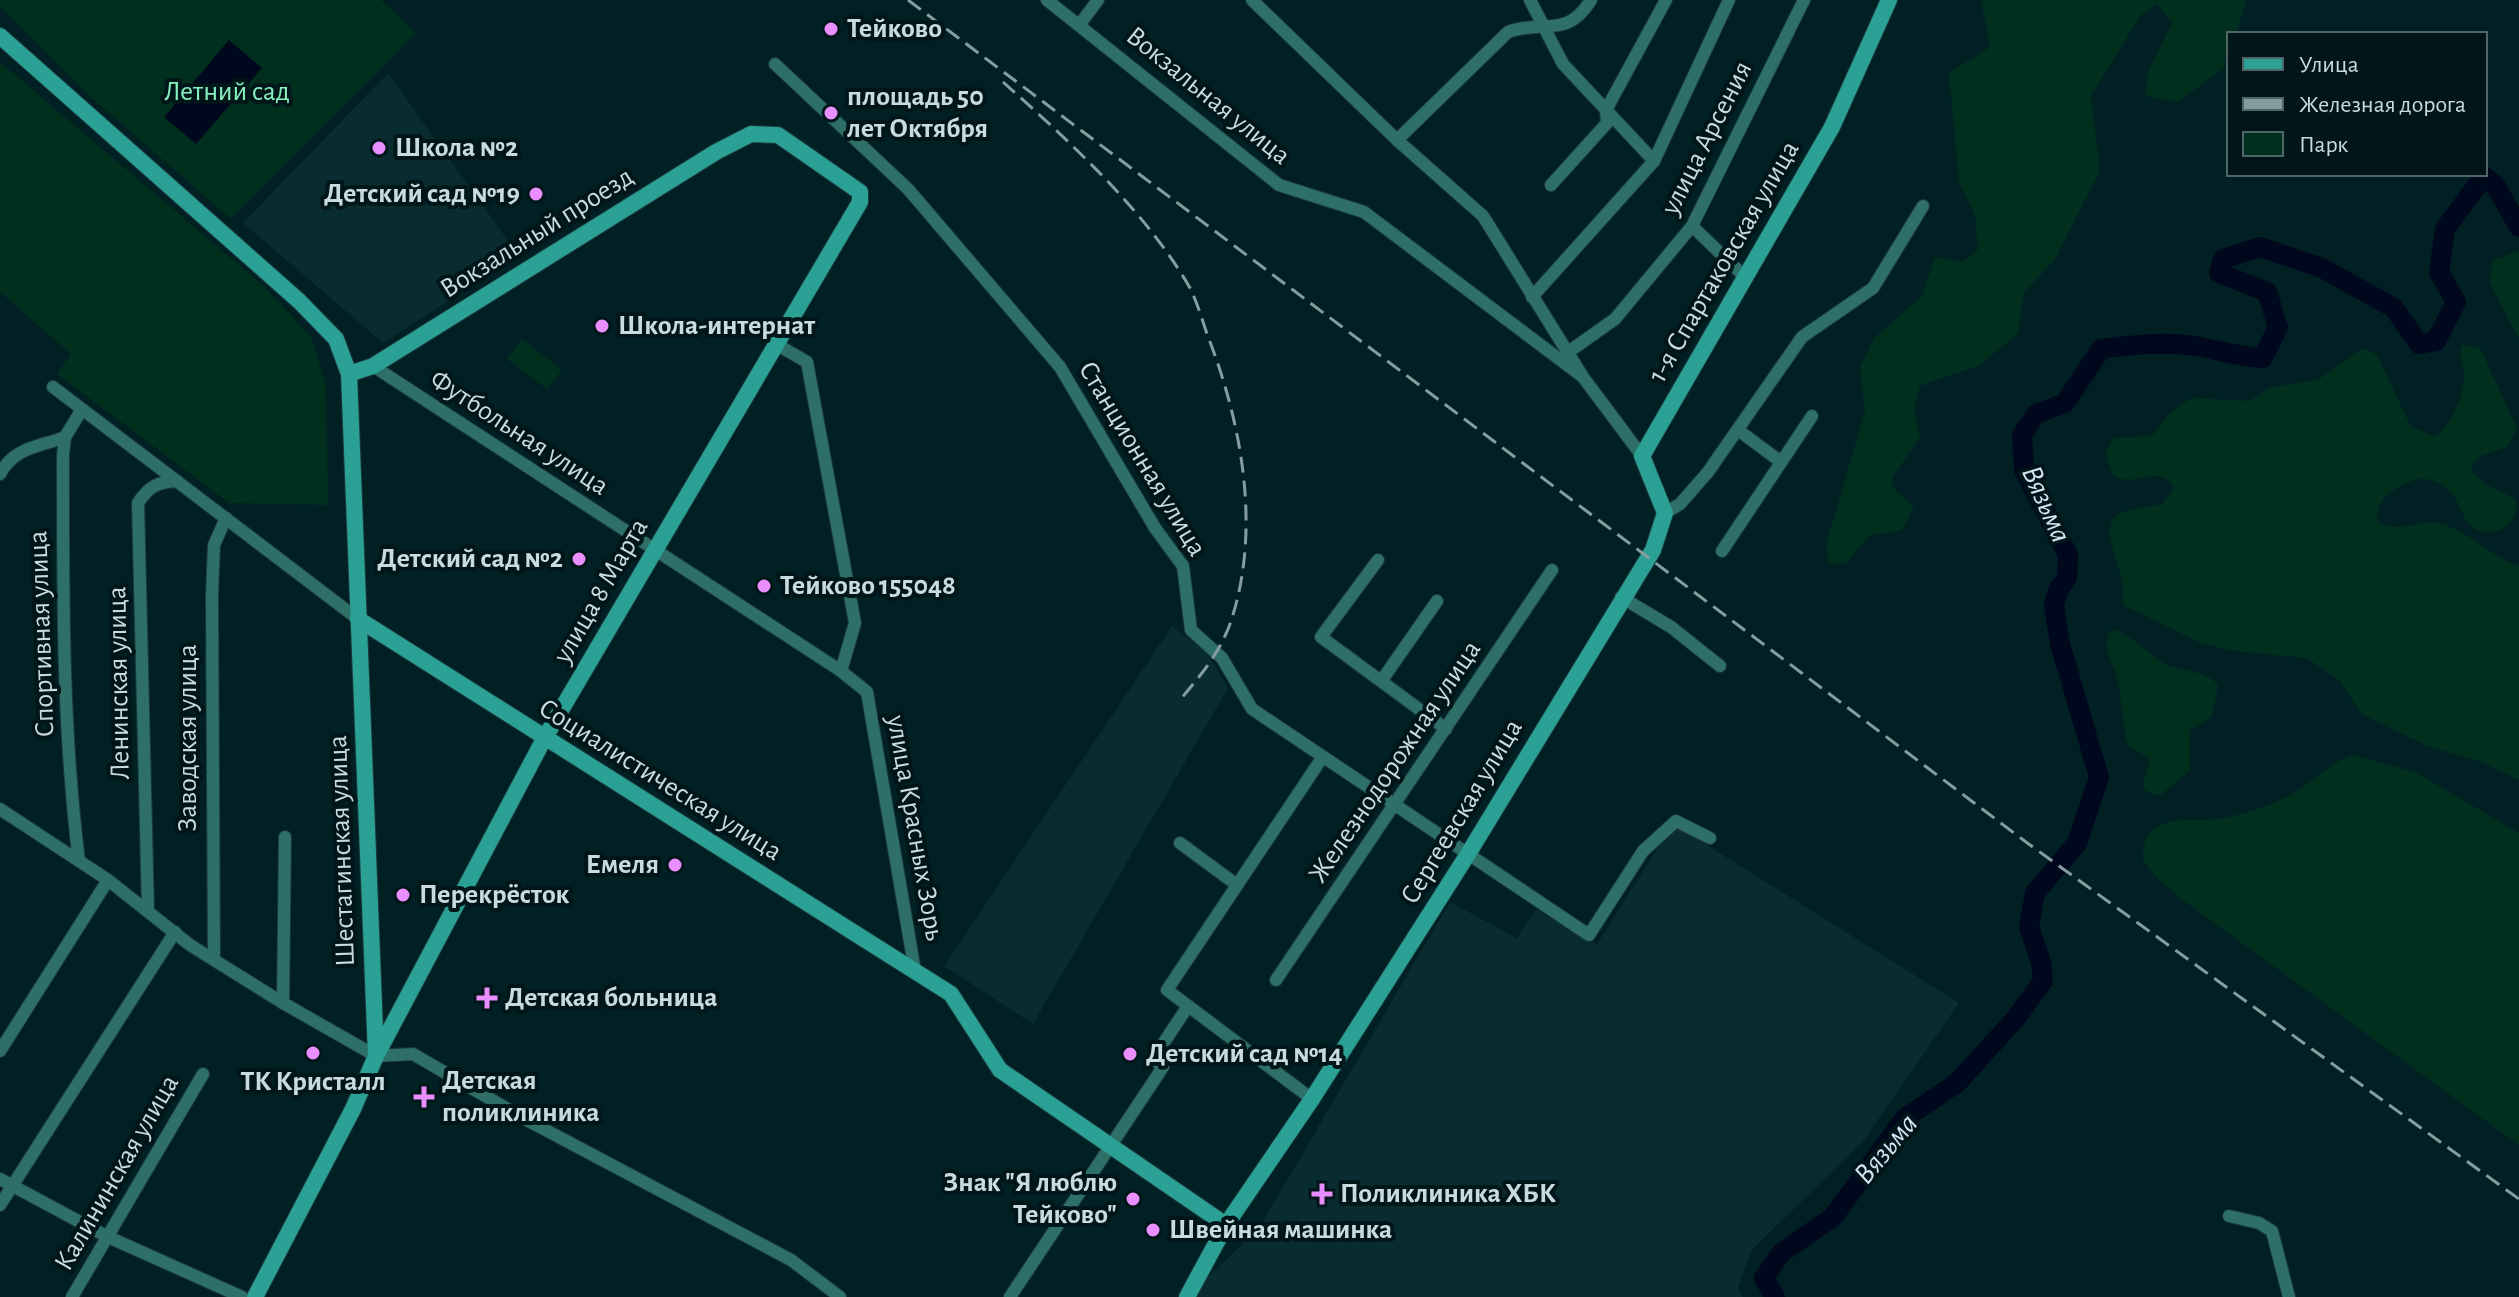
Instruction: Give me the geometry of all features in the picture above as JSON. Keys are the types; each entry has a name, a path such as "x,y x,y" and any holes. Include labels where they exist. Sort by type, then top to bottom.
{"street":[{"name":"Вокзальная улица","path":"1047,0 1279,185 1364,212 1583,377"},
{"path":"1080,24 1098,0"},
{"path":"1252,0 1397,140 1483,216 1567,353 1642,456 1665,513 1680,504 1708,472 1802,337 1873,288 1923,206"},
{"path":"1530,0 1563,64 1654,161"},
{"path":"1397,140 1508,32 1529,24 1544,29 1580,17 1591,0"},
{"path":"1551,185 1607,123 1606,110 1666,0"},
{"path":"1532,297 1654,161 1729,0"},
{"name":"улица Арсения","path":"1567,353 1615,319 1692,226 1804,0"},
{"name":"1-я Спартаковская улица","path":"1642,456 1832,127 1889,0"},
{"name":"Шестагинская улица","path":"0,36 299,301 336,339 349,374 376,1056 353,1109 255,1297"},
{"name":"Станционная улица","path":"775,64 908,189 1060,367 1155,528 1183,566 1189,592 1191,630 1222,658 1252,709 1589,935 1643,851 1676,821 1710,838"},
{"name":"Вокзальный проезд","path":"349,374 373,366 716,152 751,134"},
{"name":"улица 8 Марта","path":"376,1056 544,739 860,202 857,188 778,135 751,134"},
{"path":"1692,226 1745,277"},
{"path":"776,344 807,362 855,623 841,671"},
{"name":"Футбольная улица","path":"373,366 841,671"},
{"name":"Социалистическая улица","path":"53,387 358,619 951,994 1000,1070 1226,1225"},
{"path":"0,474 8,459 20,450 40,447 65,437 81,411"},
{"path":"1722,551 1812,416"},
{"path":"1738,430 1781,462"},
{"name":"Спортивная улица","path":"65,437 63,617 72,808 79,861"},
{"name":"Ленинская улица","path":"148,910 138,503 146,490 160,482 177,481"},
{"name":"Сергеевская улица","path":"1187,1297 1226,1225 1312,1099 1468,854 1621,597 1653,550 1665,513"},
{"name":"Заводская улица","path":"214,960 212,595 214,545 226,518"},
{"path":"1378,560 1321,637 1446,729"},
{"name":"Железнодорожная улица","path":"1276,980 1552,570"},
{"path":"1621,597 1671,627 1720,666"},
{"path":"1382,680 1437,601"},
{"name":"улица Красных Зорь","path":"841,671 867,692 915,971"},
{"path":"1312,1099 1167,990 1322,758"},
{"path":"0,809 108,880 214,960 283,1003 376,1056 413,1054 563,1140 791,1260 840,1297"},
{"path":"283,1003 285,837"},
{"path":"1180,843 1237,885"},
{"path":"0,1051 108,880"},
{"path":"0,1205 5,1182 175,932"},
{"path":"1010,1297 1113,1147 1163,1067 1153,1059 1188,1006"},
{"name":"Калининская улица","path":"72,1297 203,1074"},
{"path":"5,1182 106,1236 242,1297"},
{"path":"2229,1216 2259,1223 2272,1231 2289,1297"}],"shaded area":[{"path":"229,40 262,68 196,144 164,117"},
{"name":"Школа №2","path":"388,73 519,256 383,343 243,223"},
{"path":"1172,626 1206,651 1228,688 1033,1024 944,966"},
{"path":"1680,828 1959,1003 1864,1140 1752,1250 1738,1288 1743,1297 1193,1297 1204,1281 1259,1228 1450,902 1517,938 1536,909 1597,944 1666,835"}],"green space":[{"name":"Летний сад","path":"0,0 381,0 416,33 231,219 91,97 0,6"},
{"path":"1983,0 2247,0 2237,32 2227,32 2224,68 2178,102 2145,96 2148,72 2172,23 2157,4 2140,16 2091,96 2100,171 2054,261 2024,292 2018,333 1980,365 1920,386 1914,409 1920,437 1892,478 1893,488 1914,507 1902,530 1869,536 1845,564 1829,563 1826,545 1865,411 1860,367 1874,338 1922,296 1935,257 1963,262 1978,250 1975,215 1959,182 1949,73 1989,48"},
{"path":"0,62 266,288 311,337 326,385 328,505 229,503 57,374 71,354 0,292"},
{"path":"2519,251 2519,339 2489,282 2493,260"},
{"path":"522,339 562,370 547,389 507,359"},
{"path":"2462,345 2480,348 2517,428 2507,447 2481,456 2472,465 2473,473 2487,485 2516,499 2513,518 2498,531 2473,527 2450,492 2440,484 2423,478 2391,492 2380,504 2377,520 2391,527 2431,522 2449,526 2519,566 2519,780 2482,762 2427,746 2362,714 2339,680 2307,658 2234,651 2201,643 2123,605 2122,581 2109,534 2112,520 2121,512 2162,504 2174,488 2161,477 2129,480 2113,475 2105,453 2114,438 2152,436 2170,413 2191,398 2250,401 2271,387 2318,380 2363,348 2377,355 2411,427 2435,436 2447,424 2460,398 2464,379 2460,355"},
{"path":"2111,630 2131,638 2165,664 2201,674 2218,686 2212,716 2190,731 2190,770 2161,795 2152,794 2144,788 2150,759 2129,746 2126,739 2118,679 2107,645"},
{"path":"2352,755 2415,772 2519,833 2519,1145 2180,898 2155,876 2143,860 2147,837 2157,827 2173,821 2224,818 2264,807 2292,794"}],"waterway":[{"name":"Вязьма","path":"1775,1297 1764,1278 1781,1253 1833,1217 1905,1118 1957,1083 2016,1018 2043,981 2041,962 2029,927 2035,893 2077,843 2099,777 2060,644 2054,605 2058,590 2067,578 2068,555 2024,470 2022,435 2036,414 2065,403 2101,349 2172,344 2263,358 2278,327 2267,292 2219,273 2223,259 2260,247 2322,268 2394,308 2419,344 2436,341 2456,302 2439,272 2445,229 2484,176 2495,185 2519,227"}],"railway":[{"path":"908,0 2026,842 2519,1199"},
{"path":"1003,82 1104,178 1172,259 1195,299 1230,404 1244,478 1245,552 1240,588 1230,624 1220,645 1180,700"}],"place":[{"name":"Тейково","path":"831,29"},
{"name":"площадь 50 лет Октября","path":"831,113"},
{"name":"Школа №2","path":"379,148"},
{"name":"Детский сад №19","path":"536,194"},
{"name":"Школа-интернат","path":"602,326"},
{"name":"Детский сад №2","path":"579,559"},
{"name":"Тейково 155048","path":"764,586"},
{"name":"Емеля","path":"675,865"},
{"name":"Перекрёсток","path":"403,895"},
{"name":"Детская больница","path":"487,998"},
{"name":"ТК Кристалл","path":"313,1053"},
{"name":"Детский сад №14","path":"1130,1054"},
{"name":"Детская поликлиника","path":"424,1097"},
{"name":"Поликлиника ХБК","path":"1322,1194"},
{"name":"Знак \"Я люблю Тейково\"","path":"1133,1199"},
{"name":"Швейная машинка","path":"1153,1230"}]}
